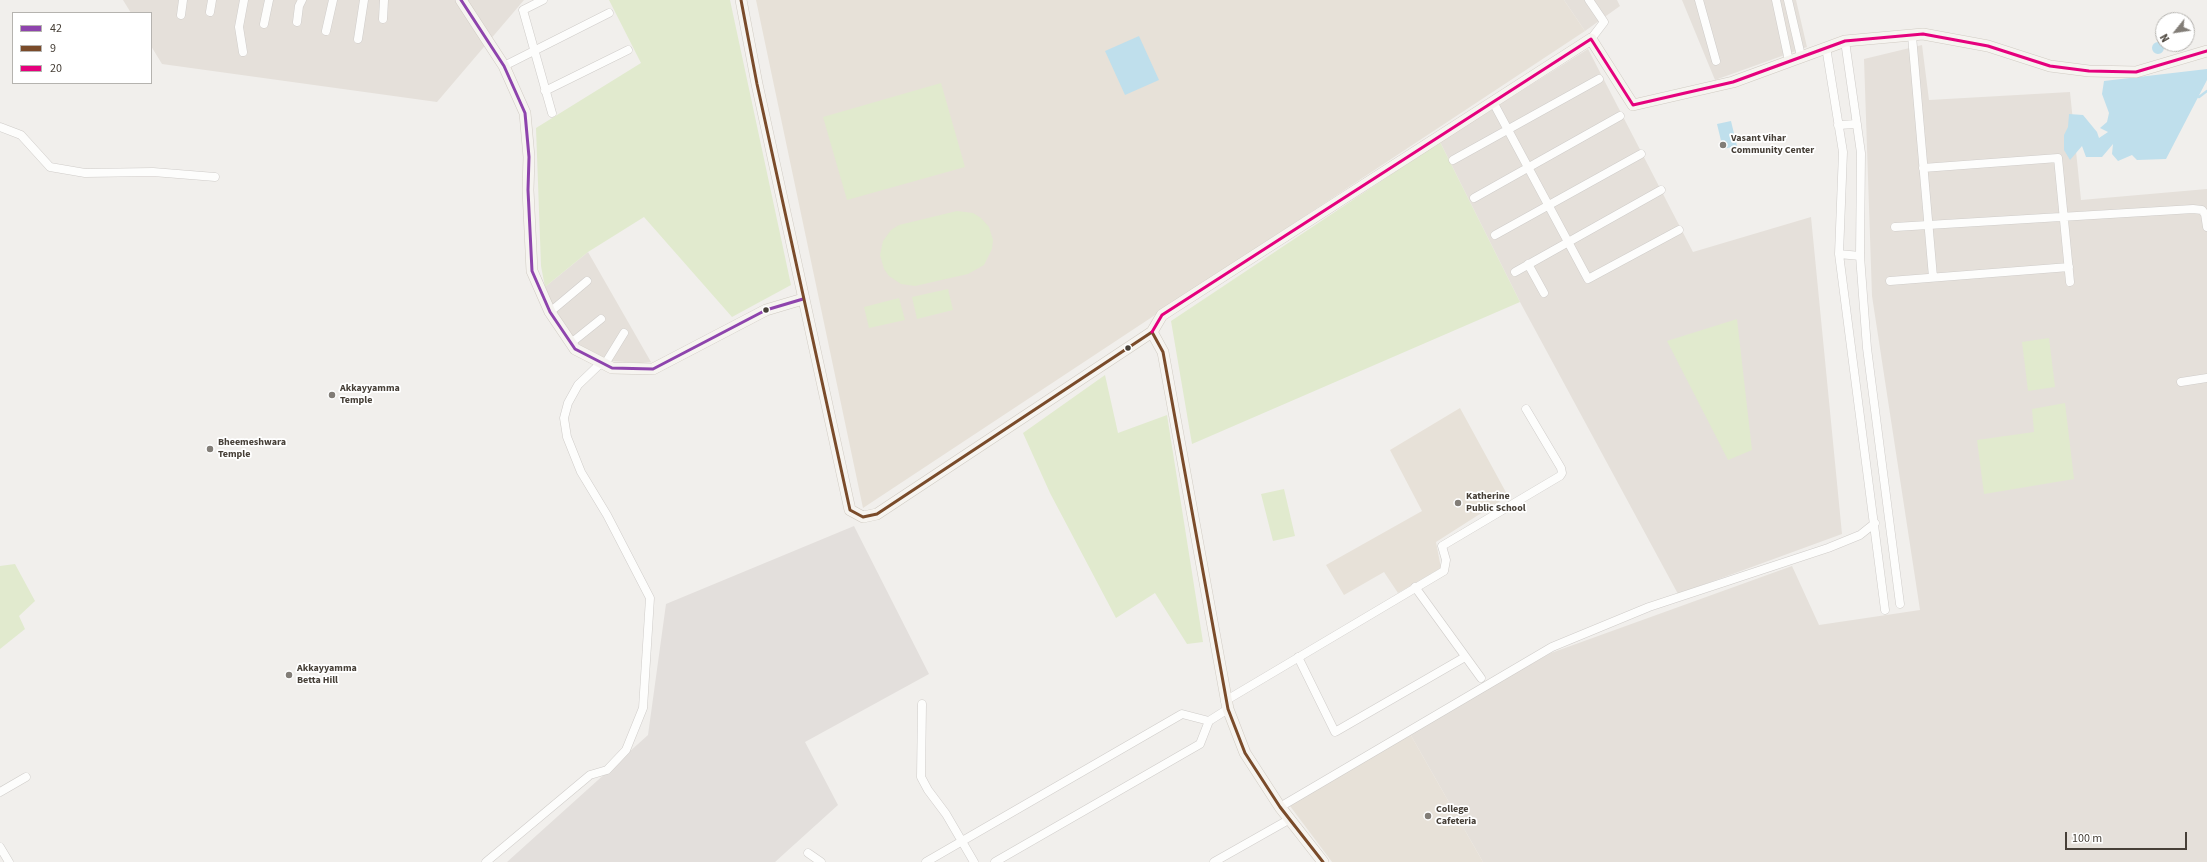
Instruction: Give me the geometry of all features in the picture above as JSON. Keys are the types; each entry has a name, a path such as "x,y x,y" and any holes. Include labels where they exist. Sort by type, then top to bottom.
{"street":[{"path":"181,15 183,0"},
{"path":"210,12 212,0"},
{"path":"243,52 239,27 244,0"},
{"path":"264,24 269,0"},
{"path":"297,22 299,6 302,0"},
{"path":"326,31 333,0"},
{"path":"358,39 364,0"},
{"path":"383,18 384,0"},
{"path":"461,0 504,66 525,113 529,157 528,190 532,270 550,312 575,349 612,368 653,369 766,310 803,299"},
{"path":"543,0 523,10 533,51 552,113"},
{"path":"741,0 803,299 850,510 863,517 877,514 1152,332 1162,315 1591,39 1604,22 1589,0"},
{"path":"1699,0 1716,61"},
{"path":"1776,0 1790,61"},
{"path":"1788,0 1801,56"},
{"path":"504,66 609,13"},
{"path":"1591,39 1633,106 1733,82 1801,56 1846,41 1923,34 1988,46 2050,66 2089,72 2136,72 2207,51"},
{"path":"1912,36 1933,278"},
{"path":"1846,41 1861,153 1860,256 1867,348 1900,604"},
{"path":"1826,47 1843,152 1839,254 1875,523 1885,610"},
{"path":"545,91 628,50"},
{"path":"1453,160 1599,79"},
{"path":"1493,102 1588,279 1679,230"},
{"path":"1474,198 1620,116"},
{"path":"1838,126 1857,124"},
{"path":"0,127 21,135 50,167 85,173 153,172 215,177"},
{"path":"1494,235 1641,154"},
{"path":"1923,168 2058,158 2070,282"},
{"path":"1515,272 1661,190"},
{"path":"1896,227 2192,208 2202,210 2206,214 2207,227"},
{"path":"1839,254 1860,256"},
{"path":"1528,264 1544,293"},
{"path":"1890,281 2069,267"},
{"path":"550,312 587,281"},
{"path":"571,343 600,319"},
{"path":"1152,332 1163,352 1227,705 1245,754 1280,807 1323,862"},
{"path":"486,862 590,776 607,770 626,750 643,708 650,598 607,515 580,472 567,437 564,418 568,403 578,385 603,363 624,333"},
{"path":"2181,382 2207,378"},
{"path":"995,862 1200,744 1209,721 1227,705 1298,657 1444,571 1446,560 1442,546 1562,475 1561,468 1526,409"},
{"path":"1280,807 1485,684 1552,646 1649,607 1828,548 1860,535 1875,523"},
{"path":"1415,587 1480,678"},
{"path":"1298,657 1335,732 1465,657"},
{"path":"922,704 921,777 928,790 946,814 974,862"},
{"path":"926,862 1182,714 1209,721"},
{"path":"0,792 26,777"},
{"path":"1214,862 1290,819"},
{"path":"0,848 9,862"},
{"path":"808,853 820,862"}],"shaded area":[{"path":"123,0 524,0 437,102 162,64 152,48 152,12 130,12"},
{"path":"756,0 1564,0 1585,31 863,508"},
{"path":"1564,0 1617,0 1620,6 1585,31"},
{"path":"1682,0 1796,0 1807,47 1715,80"},
{"path":"1922,45 1929,100 2070,92 2081,200 2207,189 2207,862 1483,862 1409,732 1551,653 1792,566 1819,625 1920,610 1872,296 1864,59"},
{"path":"1588,49 1693,252 1811,217 1842,534 1678,594 1520,302 1440,142"},
{"path":"588,252 651,362 641,363 610,361 579,345 559,320 545,287"},
{"name":"Katherine Public School","path":"1460,408 1508,496 1436,542 1441,568 1398,593 1384,572 1344,595 1326,565 1422,511 1390,450"},
{"path":"854,526 929,674 805,742 838,805 775,862 507,862 648,735 666,604"},
{"path":"1409,732 1483,862 1332,862 1290,806"}],"green space":[{"path":"609,0 730,0 791,285 732,317 644,217 588,252 545,287 541,266 536,128 641,63"},
{"path":"941,83 965,167 847,200 823,117"},
{"path":"1440,142 1520,302 1192,444 1171,321"},
{"path":"957,211 973,213 981,218 989,227 993,240 992,249 984,265 968,274 915,286 901,284 889,276 884,269 880,255 883,241 891,230 899,225"},
{"path":"948,289 953,310 917,319 912,297"},
{"path":"899,298 905,320 869,328 864,307"},
{"path":"1737,319 1752,450 1728,460 1667,341"},
{"path":"2049,338 2055,387 2028,391 2022,342"},
{"path":"1105,375 1118,433 1167,415 1203,642 1187,644 1155,593 1116,618 1050,493 1023,433"},
{"path":"2065,403 2074,479 1984,494 1977,440 2034,432 2032,409"},
{"path":"1284,489 1295,536 1273,541 1261,494"},
{"path":"15,564 35,601 19,616 25,629 0,649 0,566"}],"water":[{"path":"1139,36 1159,80 1125,95 1105,51"},
{"path":"2154,44 2155,52 2162,52 2158,54 2154,52 2152,48"},
{"path":"2207,69 2207,80 2166,159 2137,160 2132,155 2118,161 2112,154 2113,144 2102,157 2086,157 2082,146 2070,160 2064,150 2064,135 2068,127 2069,114 2083,115 2097,132 2099,138 2108,132 2100,128 2107,122 2109,113 2102,94 2104,81"},
{"path":"1731,121 1737,146 1723,149 1717,124"}],"waterway":[{"path":"2199,97 2207,91"}],"transit line":[{"name":"42","path":"461,0 504,66 525,113 529,157 528,190 532,271 550,312 575,349 612,368 653,369 766,310 803,299"},
{"name":"9","path":"741,0 757,84 850,510 863,517 877,514 1152,332 1163,352 1228,709 1245,753 1280,807 1323,862"},
{"name":"20","path":"1152,332 1162,315 1591,39 1633,105 1733,82 1845,41 1923,34 1988,46 2050,66 2089,71 2136,72 2207,51"}],"place":[{"name":"Vasant Vihar Community Center","path":"1723,145"},
{"name":"Akkayyamma Temple","path":"332,395"},
{"name":"Bheemeshwara Temple","path":"210,449"},
{"name":"Katherine Public School","path":"1458,503"},
{"name":"Akkayyamma Betta Hill","path":"289,675"},
{"name":"College Cafeteria","path":"1428,816"}]}
